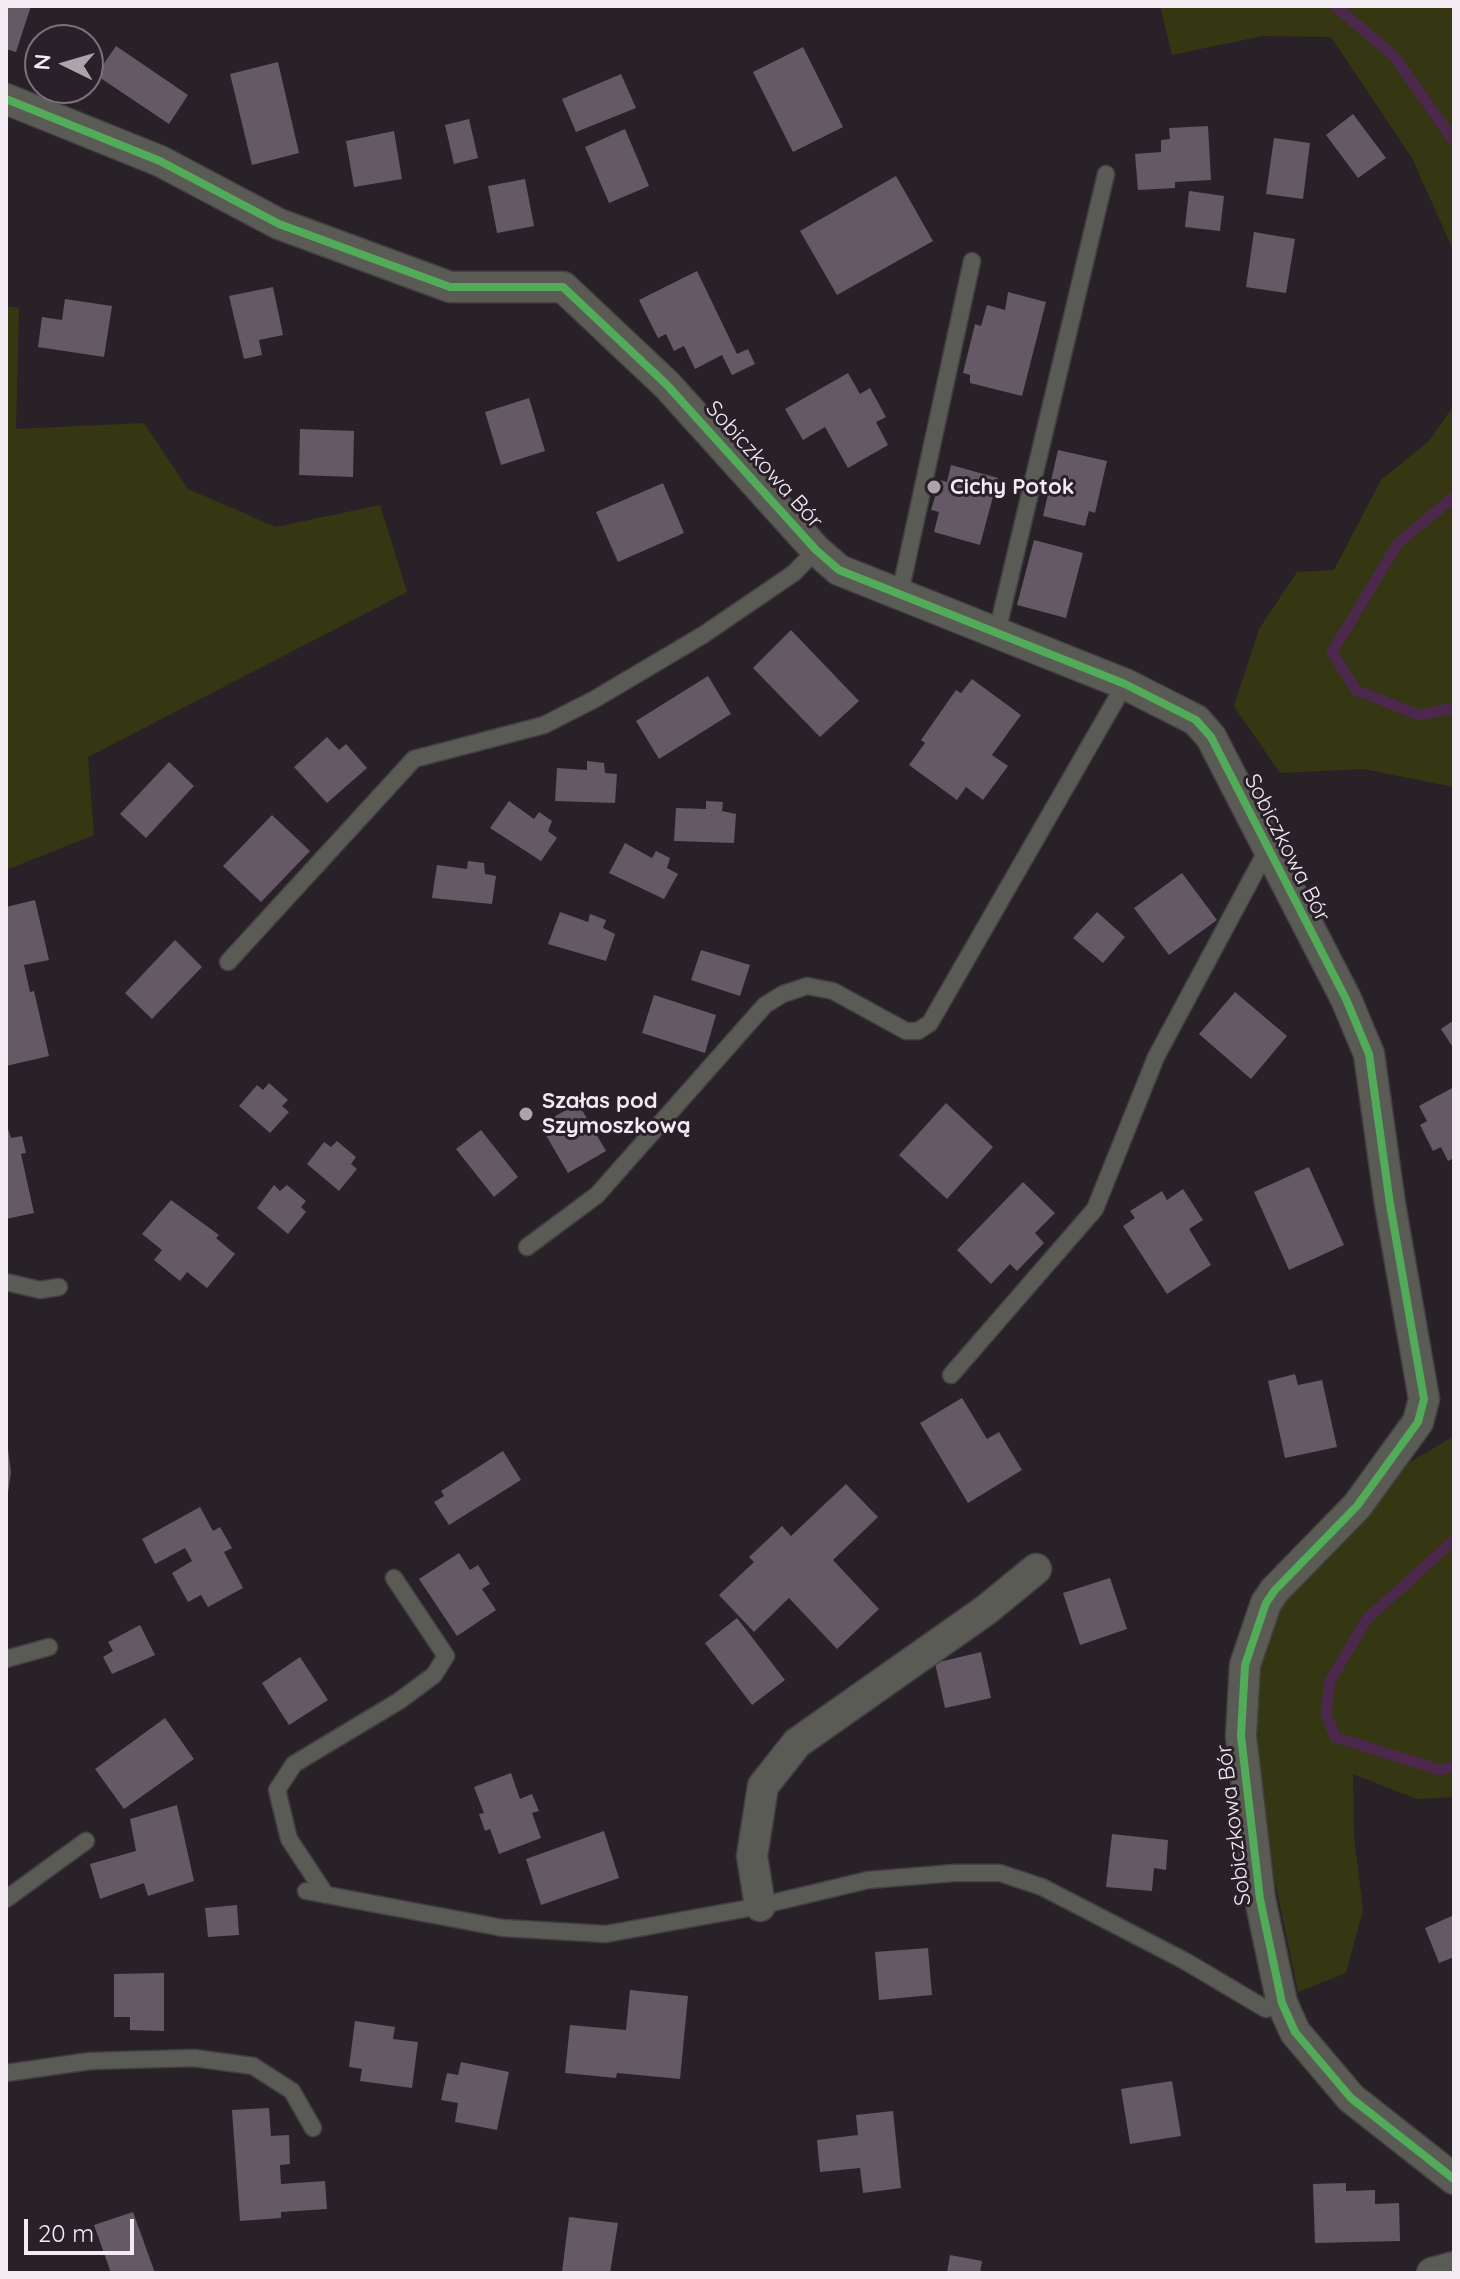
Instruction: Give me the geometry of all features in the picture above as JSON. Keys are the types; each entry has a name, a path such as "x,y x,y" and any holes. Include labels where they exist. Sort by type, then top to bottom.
{"street":[{"name":"Sobiczkowa Bór","path":"6,99 160,161 279,224 450,287 563,287 667,385 816,550 839,570 1125,684 1196,720 1211,737 1346,999 1369,1054 1390,1204 1424,1399 1418,1422 1357,1506 1284,1577 1266,1603 1245,1665 1241,1736 1260,1899 1282,2003 1295,2032 1351,2098 1454,2179"},
{"path":"760,1906 752,1856 763,1786 797,1743 986,1610 1036,1569"},
{"path":"1432,2273 1454,2267"}],"lane":[{"path":"997,632 1106,174"},
{"path":"900,593 972,261"},
{"path":"228,962 414,759 544,725 595,699 703,635 794,573 816,550"},
{"path":"527,1247 597,1195 765,1005 783,994 807,986 833,991 906,1031 918,1031 930,1023 1125,684"},
{"path":"951,1375 1095,1209 1156,1057 1267,850"},
{"path":"6,1282 40,1290 59,1287"},
{"path":"326,1895 289,1839 277,1790 294,1764 399,1701 434,1675 446,1656 394,1578"},
{"path":"6,1659 49,1647"},
{"path":"6,1899 86,1841"},
{"path":"306,1891 503,1928 571,1934 636,1930 760,1906 868,1880 954,1873 1000,1873 1068,1900 1185,1961 1266,2009 1282,2003"},
{"path":"6,2073 90,2061 194,2058 253,2066 292,2091 313,2128"}],"green space":[{"path":"1160,6 1454,6 1454,252 1412,158 1331,37 1262,36 1172,55"},
{"path":"6,306 19,308 16,429 144,423 188,489 276,527 380,505 407,592 88,757 94,835 6,870"},
{"path":"1454,405 1454,787 1363,769 1280,773 1234,706 1259,629 1297,572 1334,570 1381,480 1429,441"},
{"path":"1454,1436 1454,1797 1417,1799 1353,1774 1354,1837 1363,1910 1346,1973 1298,1992 1256,1790 1245,1665 1275,1590 1402,1467"}],"building":[{"path":"6,6 31,6 16,52 6,49"},
{"path":"116,46 188,95 169,124 104,80 104,63"},
{"path":"803,47 843,127 793,152 753,72"},
{"path":"278,62 299,153 252,165 230,74"},
{"path":"621,74 636,108 576,132 562,99"},
{"path":"1353,114 1386,158 1358,178 1326,135"},
{"path":"469,119 478,158 454,164 445,125"},
{"path":"1208,126 1211,180 1175,182 1175,188 1138,190 1135,154 1161,152 1161,140 1170,139 1169,128"},
{"path":"625,129 649,186 609,203 585,147"},
{"path":"394,131 402,179 354,187 346,141"},
{"path":"1274,138 1310,143 1303,199 1266,194"},
{"path":"896,176 933,241 837,295 800,231"},
{"path":"525,179 534,226 497,233 488,186"},
{"path":"1189,191 1224,196 1220,231 1185,227"},
{"path":"1254,232 1295,239 1286,293 1246,287"},
{"path":"697,271 737,354 748,349 755,364 732,375 722,355 695,369 684,346 674,351 666,334 658,338 639,300"},
{"path":"273,287 283,335 259,340 262,355 244,359 229,296"},
{"path":"1008,292 1046,302 1022,396 970,383 970,375 963,373 975,324 981,326 987,305 1005,310"},
{"path":"65,299 112,306 104,357 38,347 42,317 62,320"},
{"path":"848,373 860,394 870,388 886,417 876,422 888,445 848,468 825,427 803,440 785,409"},
{"path":"529,398 545,451 501,465 485,412"},
{"path":"300,429 354,431 353,477 299,475"},
{"path":"1058,450 1107,461 1095,513 1089,511 1085,526 1043,516"},
{"path":"951,465 998,478 980,545 934,532 939,512 931,510 940,480 947,482"},
{"path":"663,483 684,533 618,562 596,512"},
{"path":"1034,540 1083,553 1066,618 1017,605"},
{"path":"791,630 859,701 820,737 753,668"},
{"path":"708,676 731,714 659,759 636,721"},
{"path":"972,679 1021,715 992,755 1008,766 983,800 966,787 957,800 909,765 925,743 921,740 956,690 961,693"},
{"path":"327,737 339,750 346,744 367,768 327,803 294,767"},
{"path":"587,761 604,763 605,773 617,774 615,803 555,801 557,768 587,770"},
{"path":"169,762 194,786 146,838 120,814"},
{"path":"509,801 534,819 539,812 552,821 548,831 557,838 541,861 490,828"},
{"path":"706,801 723,802 722,811 736,814 734,843 674,841 676,808 706,809"},
{"path":"272,815 310,851 261,902 223,866"},
{"path":"625,843 652,858 656,851 670,858 667,868 678,874 664,899 609,873"},
{"path":"468,861 484,863 485,874 496,876 492,904 432,898 437,865 467,869"},
{"path":"1182,873 1217,920 1169,955 1134,908"},
{"path":"35,900 49,960 24,965 30,992 34,991 49,1056 6,1066 6,907"},
{"path":"560,912 588,922 590,914 606,920 603,928 615,934 606,961 548,944"},
{"path":"1097,912 1125,937 1103,963 1073,938"},
{"path":"175,940 202,967 152,1019 125,993"},
{"path":"701,950 750,965 740,996 691,980"},
{"path":"1235,992 1287,1036 1251,1079 1199,1034"},
{"path":"654,995 716,1015 705,1053 642,1033"},
{"path":"1454,1020 1454,1049 1441,1029"},
{"path":"269,1083 288,1100 282,1106 289,1112 270,1133 239,1106 257,1085 263,1090"},
{"path":"1454,1087 1454,1158 1448,1161 1441,1147 1433,1151 1420,1125 1427,1121 1419,1106"},
{"path":"578,1103 606,1151 568,1173 540,1125"},
{"path":"946,1103 993,1147 947,1199 899,1155"},
{"path":"6,1122 11,1138 22,1136 26,1153 21,1154 34,1213 6,1219"},
{"path":"481,1130 518,1177 494,1197 456,1149"},
{"path":"337,1141 356,1157 351,1164 357,1169 339,1191 307,1164 324,1142 331,1147"},
{"path":"1309,1167 1344,1245 1289,1270 1254,1192"},
{"path":"1023,1182 1055,1213 1035,1233 1044,1243 1017,1271 1010,1264 991,1284 957,1250"},
{"path":"274,1185 280,1191 287,1185 306,1201 301,1207 306,1212 288,1234 257,1208"},
{"path":"1183,1189 1203,1220 1189,1229 1211,1265 1167,1294 1123,1226 1135,1218 1130,1211 1162,1191 1167,1200"},
{"path":"171,1200 219,1235 216,1238 235,1254 207,1288 187,1272 180,1281 154,1260 162,1250 142,1234"},
{"path":"1295,1374 1298,1385 1322,1380 1337,1447 1285,1458 1268,1381"},
{"path":"962,1398 987,1439 999,1432 1022,1470 968,1503 920,1423"},
{"path":"7,1441 11,1472 6,1493"},
{"path":"503,1451 521,1480 449,1525 434,1502 444,1496 441,1491"},
{"path":"846,1484 878,1517 833,1560 879,1609 837,1649 789,1598 754,1632 719,1595 754,1562 749,1557 782,1526 791,1536"},
{"path":"200,1507 213,1531 220,1527 232,1548 224,1552 243,1588 208,1607 201,1595 188,1602 172,1573 192,1561 185,1548 155,1564 142,1539"},
{"path":"459,1553 470,1570 478,1565 490,1584 482,1589 496,1610 457,1636 419,1579"},
{"path":"1110,1578 1127,1629 1080,1645 1063,1593"},
{"path":"737,1618 785,1680 752,1705 705,1643"},
{"path":"140,1625 155,1655 112,1674 103,1657 113,1651 108,1642"},
{"path":"981,1652 991,1698 945,1708 935,1663"},
{"path":"300,1657 328,1700 289,1725 262,1683"},
{"path":"165,1718 194,1759 124,1809 95,1769"},
{"path":"511,1773 520,1799 532,1794 539,1811 532,1813 541,1838 499,1854 490,1829 485,1831 479,1814 484,1813 474,1787"},
{"path":"177,1805 194,1881 148,1896 144,1883 100,1899 90,1864 136,1851 130,1819"},
{"path":"604,1831 619,1878 541,1905 526,1859"},
{"path":"1112,1834 1168,1840 1166,1870 1154,1868 1152,1891 1106,1887"},
{"path":"237,1905 239,1935 208,1937 205,1908"},
{"path":"1454,1915 1454,1957 1439,1963 1425,1928"},
{"path":"928,1948 932,1995 879,2000 875,1952"},
{"path":"164,1973 164,2031 130,2030 130,2017 114,2017 114,1974"},
{"path":"630,1990 688,1996 680,2079 617,2073 616,2078 565,2073 570,2025 626,2030"},
{"path":"355,2021 395,2027 393,2039 418,2042 412,2088 360,2081 362,2069 349,2067"},
{"path":"461,2062 509,2072 497,2130 455,2122 458,2103 441,2100 447,2073 458,2075"},
{"path":"1172,2081 1181,2136 1130,2144 1121,2089"},
{"path":"269,2108 271,2136 289,2135 290,2164 280,2165 281,2184 325,2181 327,2209 281,2212 281,2218 240,2221 232,2110"},
{"path":"893,2111 901,2188 863,2193 860,2168 820,2172 817,2140 858,2135 856,2115"},
{"path":"1346,2183 1346,2191 1375,2190 1375,2204 1399,2203 1400,2241 1315,2243 1313,2184"},
{"path":"133,2212 155,2273 111,2273 94,2225"},
{"path":"569,2217 618,2223 610,2273 562,2272"},
{"path":"950,2255 982,2261 980,2273 947,2273"}],"waterway":[{"path":"1335,6 1394,56 1454,141"},
{"path":"1454,497 1398,543 1332,652 1356,690 1419,715 1454,708"},
{"path":"1454,1540 1367,1619 1330,1681 1326,1714 1335,1737 1440,1770 1454,1766"}],"cycle path":[{"path":"6,99 160,161 279,224 450,287 563,287 667,385 816,550 839,570 1125,684 1196,720 1211,737 1346,999 1369,1054 1390,1204 1424,1399 1418,1422 1357,1506 1266,1603 1245,1665 1241,1736 1260,1899 1282,2003 1295,2032 1351,2098 1454,2179"}],"place":[{"name":"Cichy Potok","path":"934,487"},
{"name":"Szałas pod Szymoszkową","path":"526,1114"}]}
